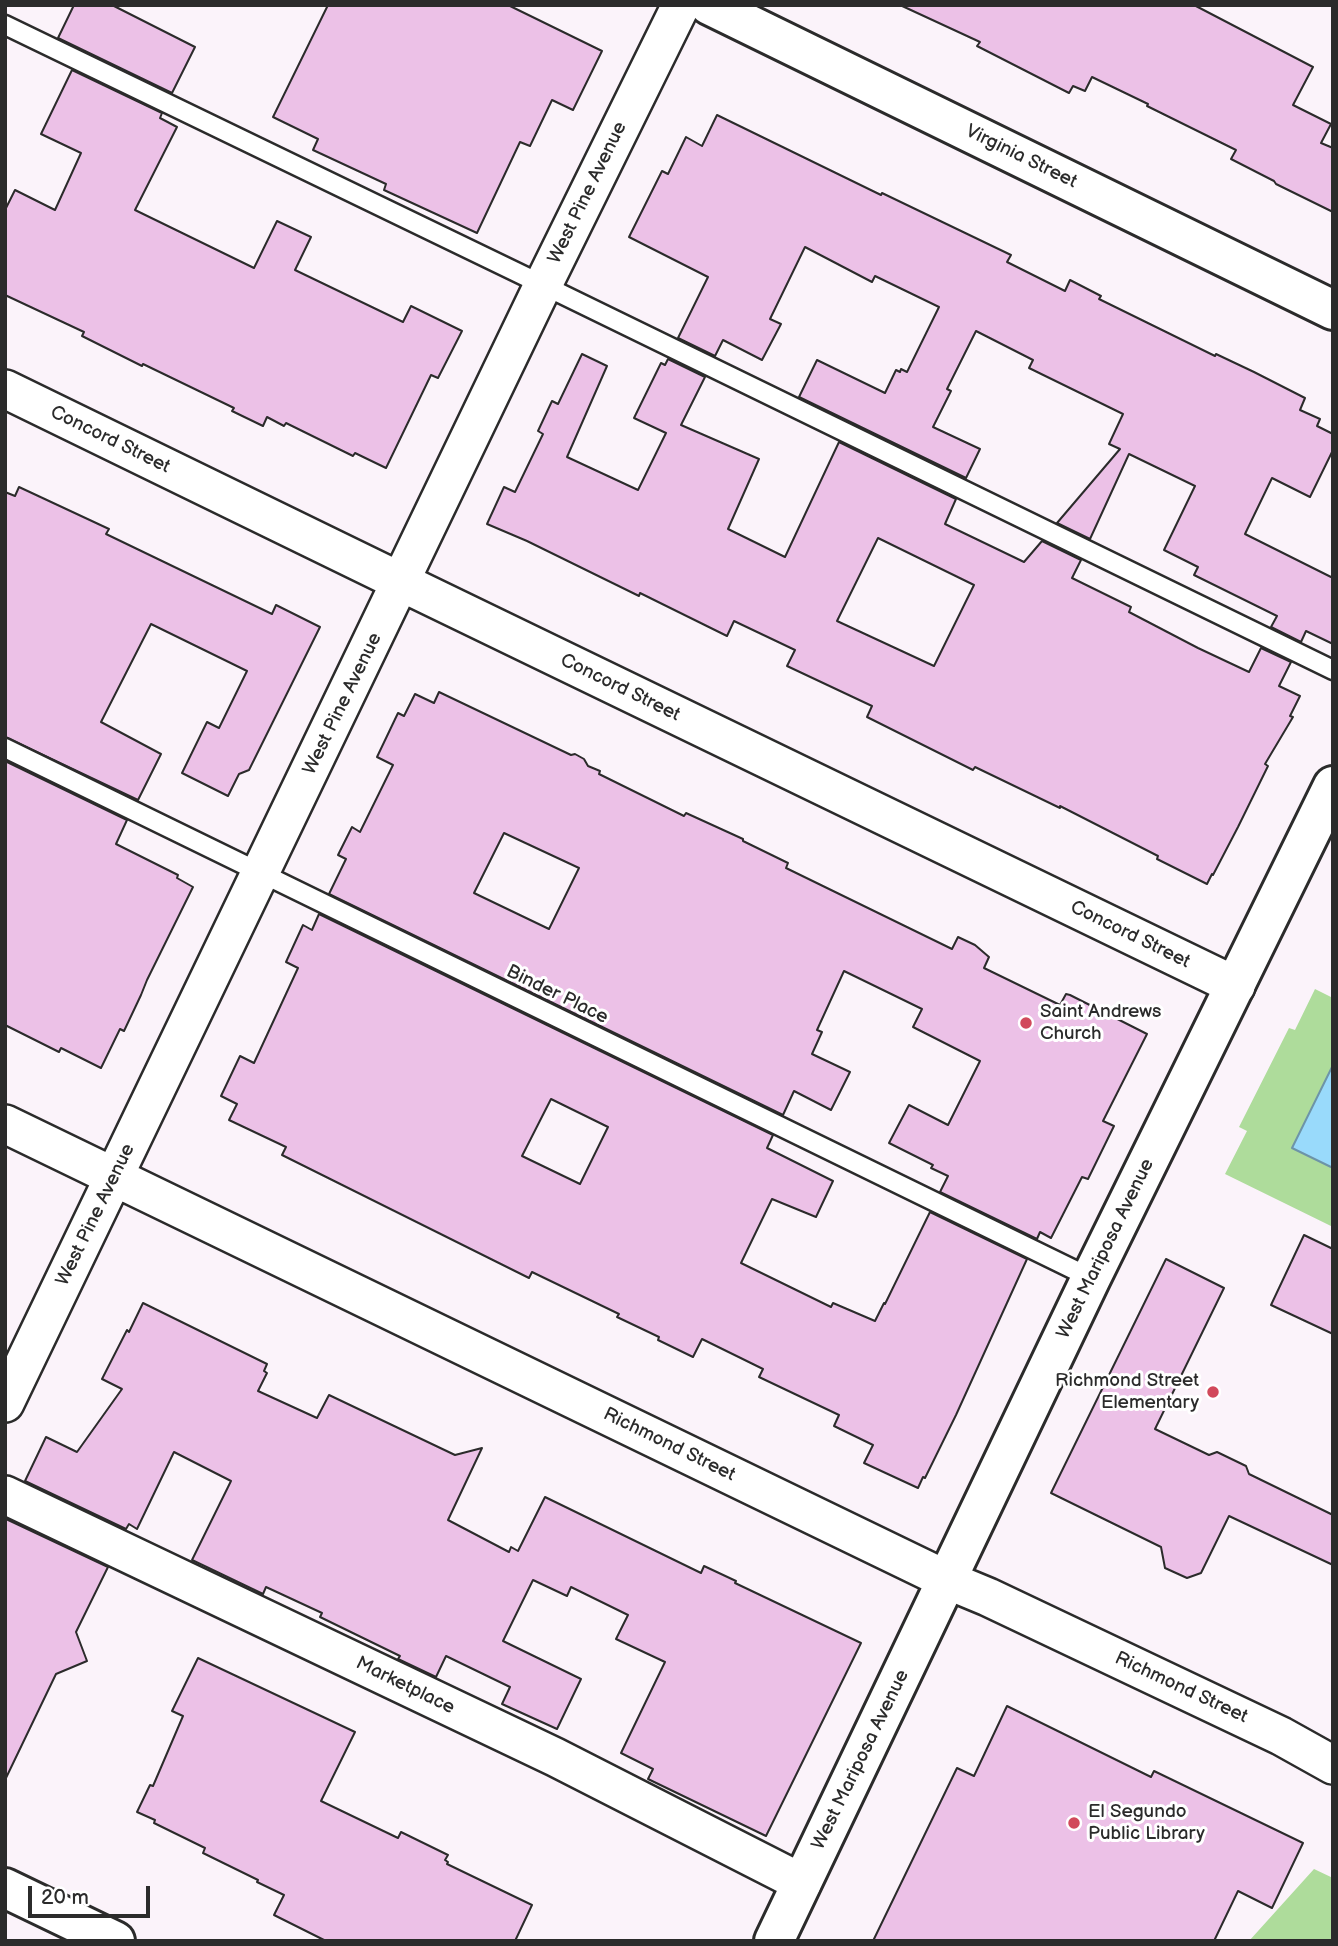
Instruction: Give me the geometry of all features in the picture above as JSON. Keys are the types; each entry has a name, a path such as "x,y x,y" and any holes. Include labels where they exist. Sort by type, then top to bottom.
{"street":[{"name":"West Pine Avenue","path":"5,1403 681,5"},
{"name":"Virginia Street","path":"709,5 1333,310"},
{"name":"Concord Street","path":"5,389 1236,986"},
{"name":"West Mariposa Avenue","path":"774,1941 1091,1278 1333,786"},
{"name":"Richmond Street","path":"5,1124 947,1580 1281,1735 1333,1765"},
{"name":"Marketplace","path":"5,1495 555,1757 803,1883"},
{"path":"5,1888 116,1941"}],"lane":[{"path":"5,25 1333,670"},
{"name":"Binder Place","path":"5,748 1091,1278"}],"green space":[{"path":"1315,989 1333,998 1333,1227 1225,1174 1247,1131 1239,1127 1289,1028 1295,1030"},
{"path":"1314,1869 1333,1878 1333,1941 1249,1941"}],"water":[{"path":"1333,1065 1333,1168 1292,1148"}],"building":[{"path":"74,5 112,5 195,47 172,93 58,38"},
{"path":"328,5 508,5 602,51 573,110 552,100 530,146 520,142 477,233 384,190 386,184 313,150 318,139 273,117"},
{"path":"900,5 1194,5 1313,67 1293,105 1331,124 1321,143 1333,148 1333,212 1231,159 1236,150 1092,77 1085,91 1073,86 1069,93 977,46 980,42"},
{"path":"72,70 162,113 160,118 177,127 135,210 254,268 277,221 311,237 295,270 403,322 411,306 462,331 438,378 431,375 386,468 355,453 353,456 286,423 284,426 267,417 263,426 232,411 234,408 143,364 142,366 82,336 84,332 5,295 5,210 15,190 55,210 81,153 41,134"},
{"path":"717,115 1011,255 1007,262 1065,291 1070,280 1101,296 1099,299 1305,398 1300,410 1320,419 1317,426 1333,434 1333,450 1310,497 1272,478 1245,534 1333,578 1333,644 1306,631 1301,642 1271,627 1277,616 1194,575 1198,567 1164,550 1195,486 1129,454 1090,539 1057,523 1120,449 1109,444 1123,414 1029,368 1033,360 976,331 947,389 951,391 933,427 980,449 966,478 799,397 817,360 885,393 896,370 907,372 939,307 875,276 872,282 805,247 770,319 781,324 762,360 723,340 715,356 678,338 708,277 629,237 662,171 668,174 686,137 702,146"},
{"path":"582,354 607,366 567,457 638,490 666,433 634,418 661,363 665,365 668,359 705,377 681,425 759,459 728,529 785,557 839,442 956,499 945,524 1024,562 1042,541 1081,560 1072,578 1131,607 1129,612 1198,648 1249,672 1261,648 1291,662 1279,686 1300,696 1290,716 1293,717 1265,764 1268,766 1207,884 1060,806 975,767 973,770 867,717 872,706 787,666 795,650 734,621 727,636 640,593 639,596 487,524 504,487 515,492 543,434 538,431 552,401 558,404","holes":["878,538 974,585 934,666 837,621"]},
{"path":"19,487 109,529 106,534 272,614 276,605 320,627 249,770 239,774 228,796 182,773 207,722 219,728 247,671 151,624 101,722 161,754 138,800 5,737 5,492 15,496"},
{"path":"439,692 571,755 575,754 584,759 588,766 600,771 599,774 684,816 686,813 743,839 788,863 786,868 952,949 958,937 975,945 989,957 984,968 1060,1005 1066,994 1070,995 1147,1034 1103,1121 1114,1126 1088,1179 1082,1177 1051,1238 1040,1232 1037,1239 940,1192 948,1176 931,1168 933,1165 889,1143 909,1105 948,1125 980,1061 913,1027 922,1009 844,971 817,1030 822,1032 812,1054 850,1072 831,1110 794,1091 783,1115 329,894 346,859 338,855 352,827 360,832 393,765 377,757 398,713 404,716 415,694 434,703","holes":["504,833 579,868 549,929 474,893"]},
{"path":"5,761 127,820 116,844 178,875 177,878 193,887 124,1031 120,1029 101,1068 61,1048 59,1052 5,1025"},
{"path":"319,914 773,1135 767,1148 833,1181 816,1217 772,1199 741,1263 831,1307 833,1303 875,1321 930,1212 1027,1259 956,1415 918,1488 864,1463 873,1445 834,1426 839,1415 759,1377 763,1369 702,1339 693,1357 617,1317 619,1314 532,1272 529,1278 282,1155 286,1147 229,1120 237,1104 221,1096 240,1056 254,1063 298,968 286,962 303,925 312,930","holes":["551,1099 608,1127 580,1184 522,1156"]},
{"path":"1304,1235 1333,1249 1333,1334 1271,1305"},
{"path":"1166,1259 1224,1288 1155,1429 1209,1455 1217,1452 1246,1466 1249,1474 1333,1515 1333,1565 1229,1516 1201,1573 1187,1578 1165,1568 1161,1547 1051,1493"},
{"path":"143,1303 267,1364 264,1371 267,1373 258,1391 317,1418 329,1395 455,1455 482,1448 448,1520 509,1552 511,1547 518,1551 545,1497 701,1573 704,1566 861,1643 766,1836 648,1779 653,1769 621,1753 665,1662 616,1639 628,1615 571,1587 567,1596 533,1580 503,1641 581,1679 557,1729 502,1704 510,1687 446,1656 436,1677 398,1659 400,1656 320,1617 322,1613 266,1587 263,1594 192,1560 231,1481 174,1452 137,1529 129,1524 126,1529 25,1481 46,1437 77,1452 122,1389 102,1379"},
{"path":"6,1519 108,1567 76,1632 87,1661 56,1674 5,1780"},
{"path":"198,1658 355,1732 321,1801 398,1838 401,1832 448,1855 445,1860 447,1864 532,1905 515,1941 326,1941 274,1915 284,1895 203,1853 205,1848 137,1812 150,1785 153,1786 183,1716 172,1711"},
{"name":"El Segundo Public Library","path":"1007,1706 1151,1777 1154,1771 1303,1843 1272,1908 1238,1891 1214,1941 873,1941 957,1768 974,1776"}],"place":[{"name":"Saint Andrews Church","path":"1026,1023"},
{"name":"Richmond Street Elementary","path":"1213,1392"},
{"name":"El Segundo Public Library","path":"1074,1823"}]}
